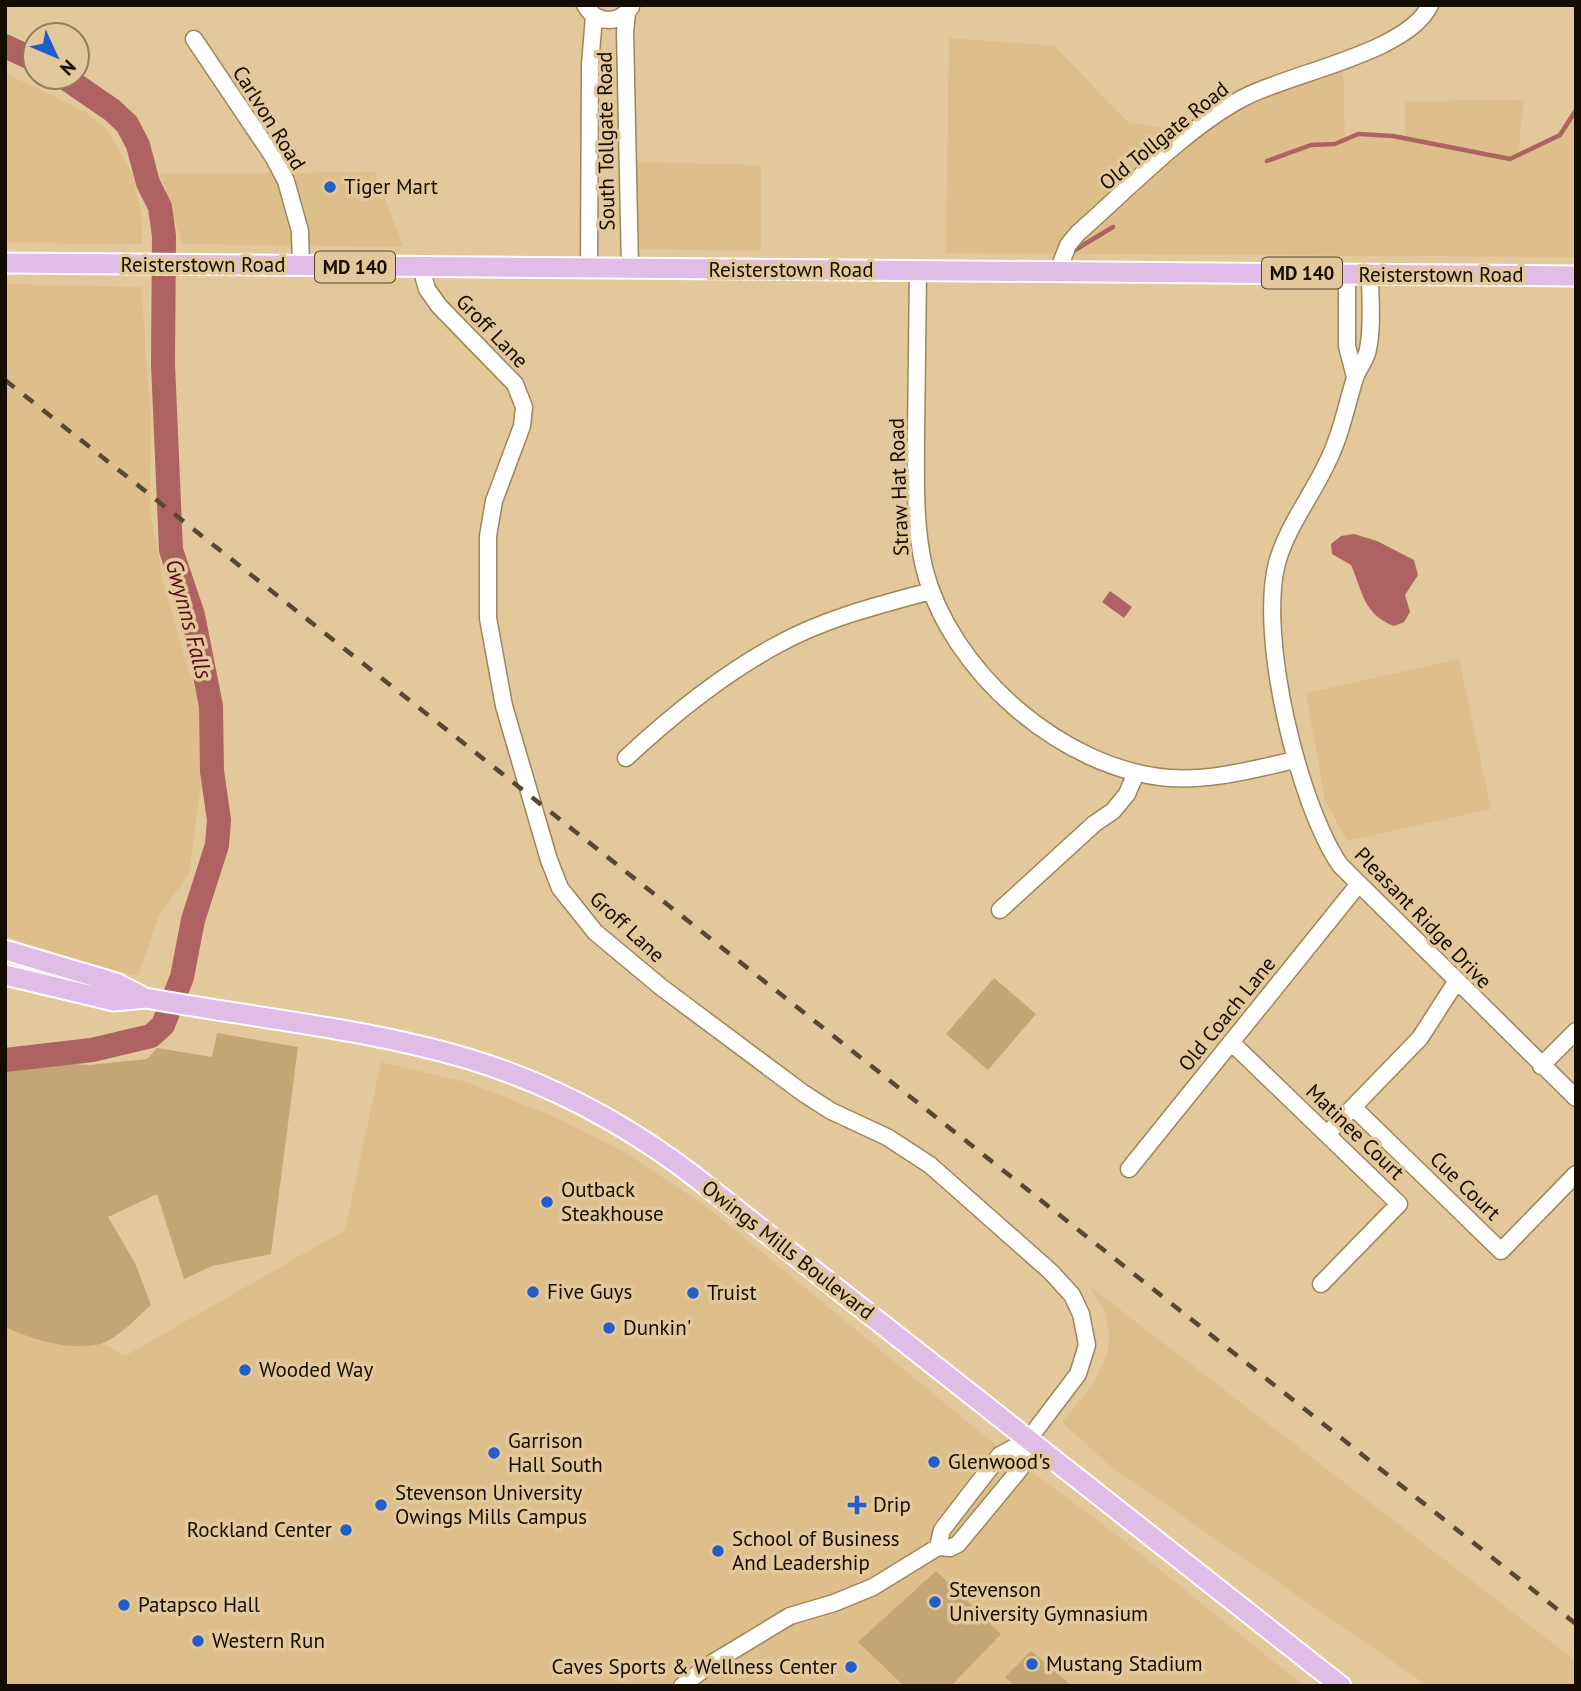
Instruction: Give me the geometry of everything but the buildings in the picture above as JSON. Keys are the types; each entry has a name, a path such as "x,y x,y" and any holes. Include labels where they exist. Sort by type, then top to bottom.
{"main road":[{"name":"Reisterstown Road","path":"5,264 1576,276"},
{"name":"Owings Mills Boulevard","path":"5,950 116,983 146,998 432,1049 511,1074 593,1110 645,1140 694,1176 1341,1686"},
{"name":"Owings Mills Boulevard","path":"5,975 114,1001 146,998"}],"street":[{"name":"Old Tollgate Road","path":"1058,271 1068,245 1078,233 1217,115 1270,86 1383,44 1417,23 1430,5"},
{"path":"589,11 609,20 630,9"},
{"name":"South Tollgate Road","path":"630,9 625,32 630,269"},
{"name":"South Tollgate Road","path":"589,11 589,269"},
{"name":"Carlvon Road","path":"194,39 274,158 286,181 300,231 302,266"},
{"name":"Groff Lane","path":"421,268 427,289 439,306 514,384 524,407 522,426 494,501 488,536 488,618 504,706 549,860 560,888 583,918 620,954 803,1093 831,1111 887,1138 930,1166 1066,1287 1084,1325 1086,1355 1073,1381 1028,1440"},
{"name":"Straw Hat Road","path":"918,271 916,483 920,544 931,592 961,648 1003,695 1058,740 1094,759 1136,773 1200,778 1295,760"},
{"name":"Pleasant Ridge Drive","path":"1347,274 1347,346 1355,377"},
{"name":"Pleasant Ridge Drive","path":"1370,274 1368,351 1355,377 1340,435 1292,525 1278,561 1272,588 1271,621 1295,760 1326,844 1358,885 1576,1098"},
{"path":"626,758 710,688 777,644 861,611 931,592"},
{"path":"1000,910 1094,824 1113,811 1127,794 1136,773"},
{"name":"Old Coach Lane","path":"1129,1169 1358,885"},
{"path":"1326,1134 1420,1038 1456,982"},
{"path":"1541,1066 1576,1031"},
{"name":"Matinee Court","path":"1231,1042 1399,1204 1321,1284"},
{"name":"Cue Court","path":"1353,1107 1501,1251 1576,1174"},
{"path":"938,1548 942,1530 1000,1455 1028,1440"},
{"path":"682,1686 709,1665 790,1616 834,1603 873,1587 938,1548 950,1548 958,1544 1020,1469 1028,1440"},
{"path":"961,1504 979,1520"}],"shaded area":[{"path":"949,38 1054,46 1129,123 1171,129 1209,130 1244,103 1343,65 1345,138 1405,136 1405,101 1524,100 1518,154 1524,154 1560,135 1576,110 1576,257 946,253"},
{"path":"5,73 21,81 21,91 42,91 84,111 107,129 132,173 142,219 142,244 5,243"},
{"path":"636,162 761,165 761,251 641,249 638,243"},
{"path":"375,172 403,245 399,247 182,244 161,174"},
{"path":"5,284 141,287 151,419 150,511 165,590 199,704 202,777 189,873 158,918 138,976 72,959 5,936"},
{"path":"1354,534 1377,541 1414,560 1418,575 1405,595 1410,612 1404,622 1394,626 1376,615 1365,601 1351,565 1332,554 1331,544 1341,536"},
{"path":"1110,591 1132,607 1124,618 1102,602"},
{"path":"1459,659 1491,809 1347,841 1325,800 1306,693"},
{"path":"994,978 1036,1014 988,1070 946,1034"},
{"path":"217,1033 298,1047 271,1254 212,1266 184,1279 157,1194 108,1217 135,1263 151,1305 128,1326 116,1336 92,1346 40,1340 5,1327 5,1060 90,1065 147,1059 157,1048 212,1057"},
{"name":"Stevenson University Owings Mills Campus","path":"381,1062 466,1082 555,1117 623,1151 707,1207 987,1438 1118,1536 1304,1686 5,1686 5,1327 62,1345 102,1343 125,1356 345,1230"},
{"path":"1088,1285 1576,1661 1576,1686 1428,1686 1110,1466 1062,1422 1093,1384 1107,1355 1109,1336 1106,1312"},
{"name":"Stevenson University Gymnasium","path":"936,1571 1001,1634 951,1686 904,1686 858,1642"},
{"name":"Mustang Stadium","path":"1031,1651 1072,1686 1014,1686 1005,1677"}],"waterway":[{"name":"Gwynns Falls","path":"5,46 21,53"},
{"name":"Gwynns Falls","path":"5,1060 92,1050 151,1036 163,1025 182,977 193,920 217,845 219,820 212,771 211,706 193,615 171,550 163,364 164,236 160,207 148,183 138,145 127,124 84,91"},
{"path":"1267,161 1311,145 1335,144 1358,134 1393,136 1510,159 1560,135 1576,110"},
{"path":"1075,250 1113,227"}],"railway":[{"path":"5,380 1576,1624"}],"place":[{"name":"Tiger Mart","path":"330,187"},
{"name":"Outback Steakhouse","path":"547,1202"},
{"name":"Five Guys","path":"533,1292"},
{"name":"Truist","path":"693,1293"},
{"name":"Dunkin'","path":"609,1328"},
{"name":"Wooded Way","path":"245,1370"},
{"name":"Garrison Hall South","path":"494,1453"},
{"name":"Glenwood's","path":"934,1462"},
{"name":"Stevenson University Owings Mills Campus","path":"381,1505"},
{"name":"Drip","path":"857,1505"},
{"name":"Rockland Center","path":"346,1530"},
{"name":"School of Business And Leadership","path":"718,1551"},
{"name":"Stevenson University Gymnasium","path":"935,1602"},
{"name":"Patapsco Hall","path":"124,1605"},
{"name":"Western Run","path":"198,1641"},
{"name":"Mustang Stadium","path":"1032,1664"},
{"name":"Caves Sports & Wellness Center","path":"851,1667"}]}
